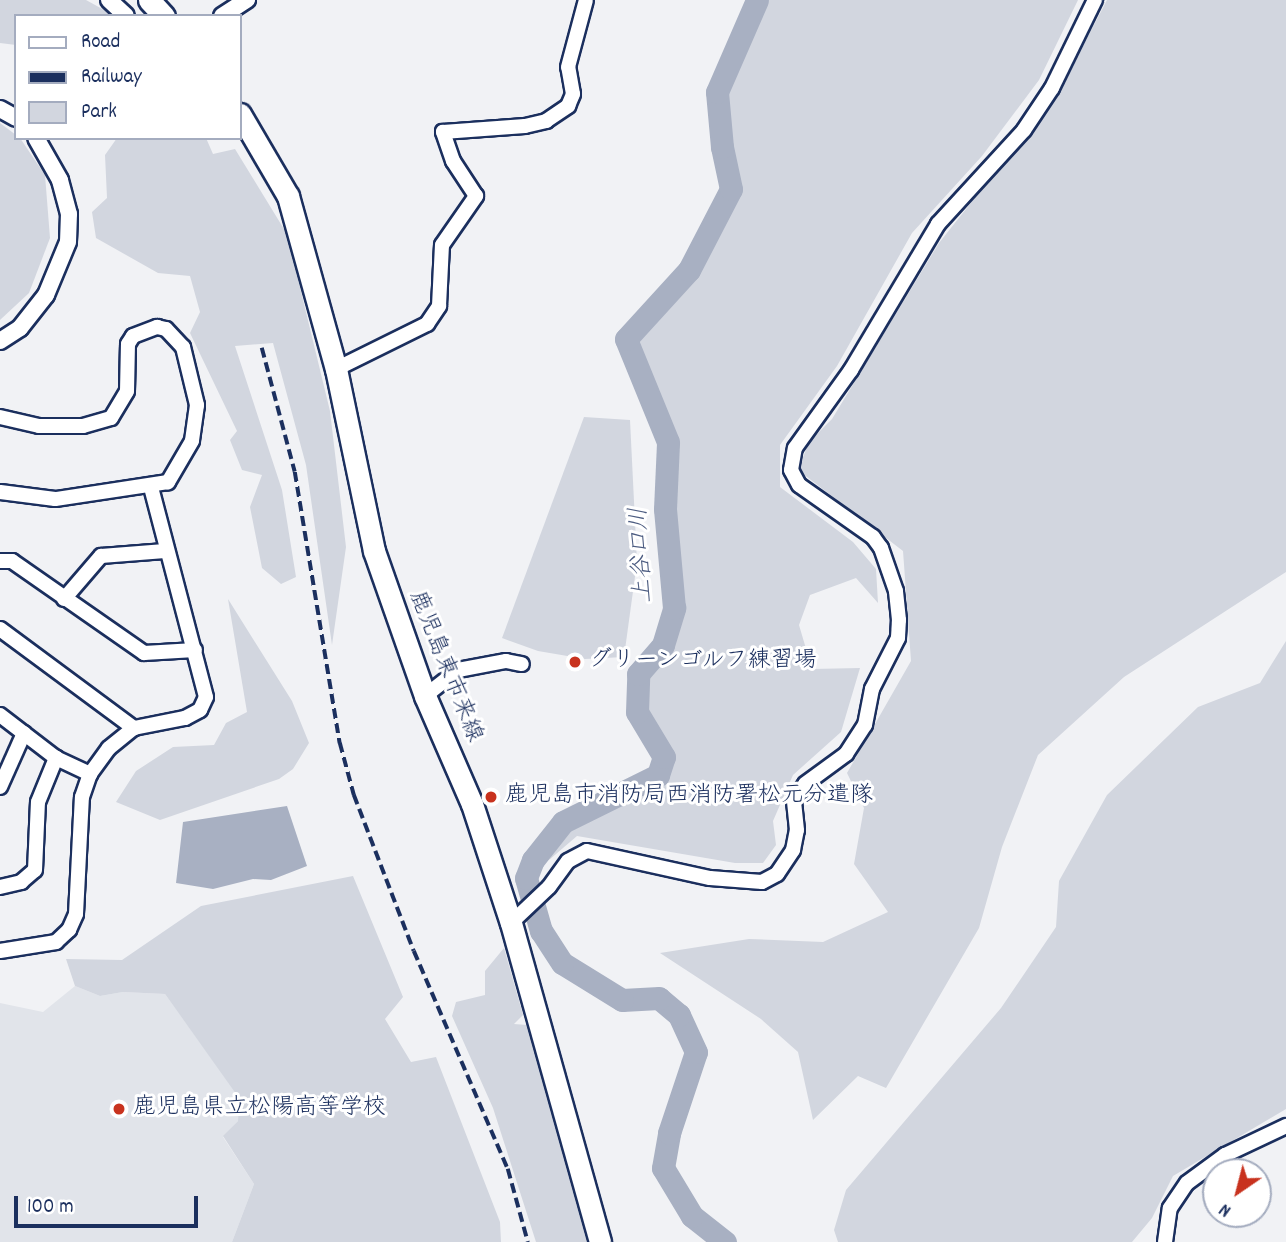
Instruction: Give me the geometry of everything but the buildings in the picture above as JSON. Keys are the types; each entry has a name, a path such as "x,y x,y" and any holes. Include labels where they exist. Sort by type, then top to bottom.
{"main road":[{"path":"149,0 162,14"},
{"name":"鹿児島東市来線","path":"242,117 288,196 335,369 374,551 425,696 472,804 511,923 600,1242"}],"street":[{"path":"109,0 124,14"},
{"path":"225,14 247,0"},
{"path":"335,369 426,324 439,306 442,244 477,196 453,161 443,132 525,126 547,121 568,106 573,94 568,67 586,0"},
{"path":"511,923 550,887 568,861 587,851 710,878 762,882 777,874 793,850 797,830 794,800 805,784 846,754 865,725 872,689 898,638 899,620 896,591 881,548 873,537 799,485 791,470 795,448 851,370 938,224 1024,130 1052,88 1095,0"},
{"path":"0,341 20,328 46,295 68,242 69,214 60,180 37,140"},
{"path":"0,417 39,426 83,426 111,418 127,391 126,355 133,336 146,329 166,329 183,347 197,405 192,441 168,482 150,488 55,499 0,492"},
{"path":"0,951 56,942 69,930 76,914 82,797 90,774 109,748 134,728 185,718 200,710 206,697 150,488"},
{"path":"64,599 101,556 165,551"},
{"path":"0,561 12,561 144,653 195,650"},
{"path":"0,629 134,728"},
{"path":"425,696 458,670 506,661 522,664"},
{"path":"0,715 56,758 90,774"},
{"path":"0,787 24,733"},
{"path":"0,887 21,882 35,870 38,802 56,758"},
{"path":"1165,1242 1170,1208 1187,1183 1225,1155 1286,1126"}],"shaded area":[{"name":"鹿児島県立松陽高等学校","path":"75,986 100,996 123,992 165,994 240,1098 238,1121 223,1137 254,1184 232,1242 0,1242 0,1003 43,1012"}],"green space":[{"path":"0,0 86,0 111,14 14,14 14,45 0,43"},
{"path":"764,0 1078,0 1039,80 982,156 912,233 837,366 780,445 780,487 853,542 876,569 878,603 856,578 810,595 799,625 812,669 860,668 841,732 793,775 773,821 776,845 763,863 735,863 577,836 549,860 567,829 664,780 670,758 644,712 645,681 670,648 682,607 673,505 675,433 637,342 696,275 740,189 725,95"},
{"path":"1107,0 1286,0 1286,572 1124,677 1038,755 1002,847 979,928 886,1088 858,1076 813,1120 798,1052 761,1019 660,953 749,939 823,942 888,912 854,864 864,808 847,773 911,661 903,551 798,470 809,442 832,419 939,243 1059,92"},
{"path":"0,123 14,134 14,140 21,140 45,175 50,238 29,293 0,320"},
{"path":"116,140 207,140 213,154 235,149 287,234 330,411 346,547 332,645 306,465 273,343 235,346 282,490 296,577 281,584 262,568 250,507 262,475 242,470 230,440 237,431 190,333 200,312 190,276 158,273 96,238 92,212 107,198 105,155"},
{"path":"584,417 630,420 637,562 624,657 585,659 538,651 502,638"},
{"path":"228,599 292,701 309,743 293,769 279,779 160,820 116,802 136,771 173,747 214,745 226,723 247,712"},
{"path":"1286,641 1286,1109 1173,1176 1152,1218 1132,1242 838,1242 834,1230 846,1190 1001,1008 1056,927 1059,881 1107,795 1198,707 1260,683"},
{"path":"353,876 403,997 385,1019 411,1062 436,1057 500,1222 501,1242 232,1242 254,1184 223,1136 238,1121 239,1098 165,994 123,992 100,996 75,986 66,959 122,960 201,906"},
{"path":"504,948 523,1015 514,1024 527,1025 587,1242 536,1242 493,1108 452,1016 456,1002 485,995 485,971"}],"water":[{"path":"287,806 307,866 271,880 253,879 213,889 176,883 183,822"}],"waterway":[{"name":"上谷口川","path":"725,1242 692,1216 663,1168 669,1133 696,1052 679,1015 659,998 622,1000 562,963 541,931 526,878 533,860 563,822 658,775 664,757 637,712 638,674 663,645 674,608 665,509 668,442 626,339 689,270 731,189 722,147 717,92 757,0"}],"railway":[{"path":"262,348 295,472 340,743 354,795 414,951 508,1169 528,1242"}],"place":[{"name":"グリーンゴルフ練習場","path":"575,662"},
{"name":"鹿児島市消防局西消防署松元分遣隊","path":"491,797"},
{"name":"鹿児島県立松陽高等学校","path":"119,1109"}]}
